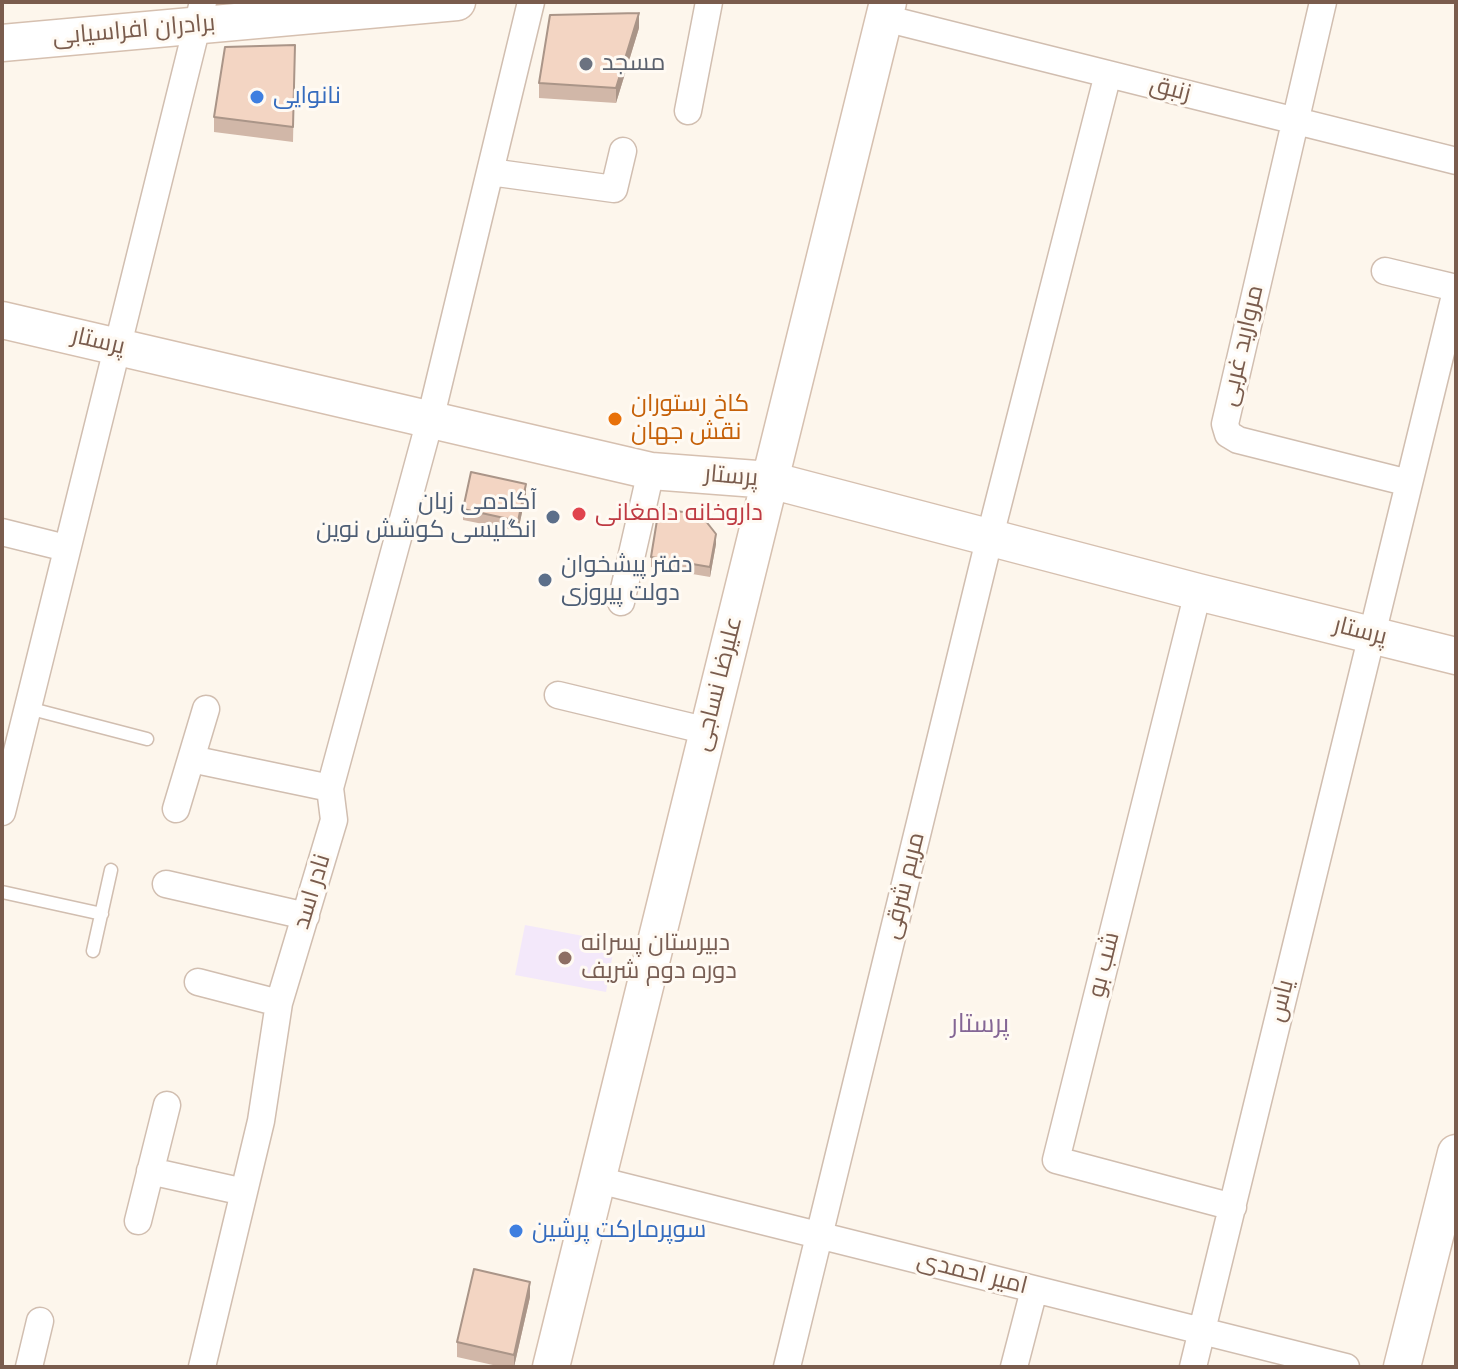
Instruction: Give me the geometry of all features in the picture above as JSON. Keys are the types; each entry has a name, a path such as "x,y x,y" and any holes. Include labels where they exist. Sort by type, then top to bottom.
{"street":[{"name":"برادران افراسیابی","path":"2,43 200,14 457,2"},
{"name":"نادر اسد","path":"202,1367 261,1121 279,1003 334,820 330,788 430,420 531,2"},
{"path":"688,111 709,2"},
{"path":"1294,121 1323,2"},
{"name":"زنبق","path":"886,10 1108,74 1456,161"},
{"name":"علیرضا نساجی","path":"551,1367 886,10"},
{"path":"2,812 10,749 28,708 200,14"},
{"name":"مریم شرقی","path":"787,1367 990,536 1108,74"},
{"name":"مروارید غربی","path":"1294,121 1225,424 1228,434 1238,440 1409,483"},
{"path":"490,172 614,189 623,151"},
{"path":"1385,271 1456,289"},
{"name":"یاس","path":"1193,1367 1456,289"},
{"name":"پرستار","path":"2,320 651,471 770,480 1456,656"},
{"path":"621,602 651,471"},
{"path":"2,532 66,548"},
{"name":"شب بو","path":"1198,592 1056,1160 1233,1207"},
{"path":"558,695 708,731"},
{"path":"176,809 206,709"},
{"path":"191,759 330,788"},
{"path":"166,884 306,916"},
{"path":"198,982 279,1003"},
{"path":"138,1221 167,1105"},
{"path":"1402,1367 1456,1153"},
{"path":"150,1171 244,1192"},
{"name":"امیر احمدی","path":"598,1180 1346,1367"},
{"path":"1014,1367 1034,1290"},
{"path":"29,1367 40,1321"}],"lane":[{"path":"28,708 147,739"},
{"path":"93,951 111,870"},
{"path":"2,892 102,914"}],"shaded area":[{"name":"دبیرستان پسرانه دوره دوم شریف","path":"525,925 615,942 606,992 515,975"}],"building":[{"name":"مسجد","path":"639,13 616,88 539,83 550,15"},
{"name":"نانوایی","path":"295,45 293,127 214,117 225,47"},
{"path":"471,472 526,484 518,521 463,509"},
{"path":"659,508 701,515 716,534 710,567 651,557"},
{"path":"474,1269 530,1282 514,1355 457,1342"}],"place":[{"name":"مسجد","path":"586,64"},
{"name":"نانوایی","path":"257,97"},
{"name":"کاخ رستوران نقش جهان","path":"615,419"},
{"name":"داروخانه دامغانی","path":"579,514"},
{"name":"آکادمی زبان انگلیسی کوشش نوین","path":"553,517"},
{"name":"دفتر پیشخوان دولت پیروزی","path":"545,580"},
{"name":"دبیرستان پسرانه دوره دوم شریف","path":"565,958"},
{"name":"سوپرمارکت پرشین","path":"516,1231"}],"district":[{"name":"پرستار","path":"980,1025"}]}
